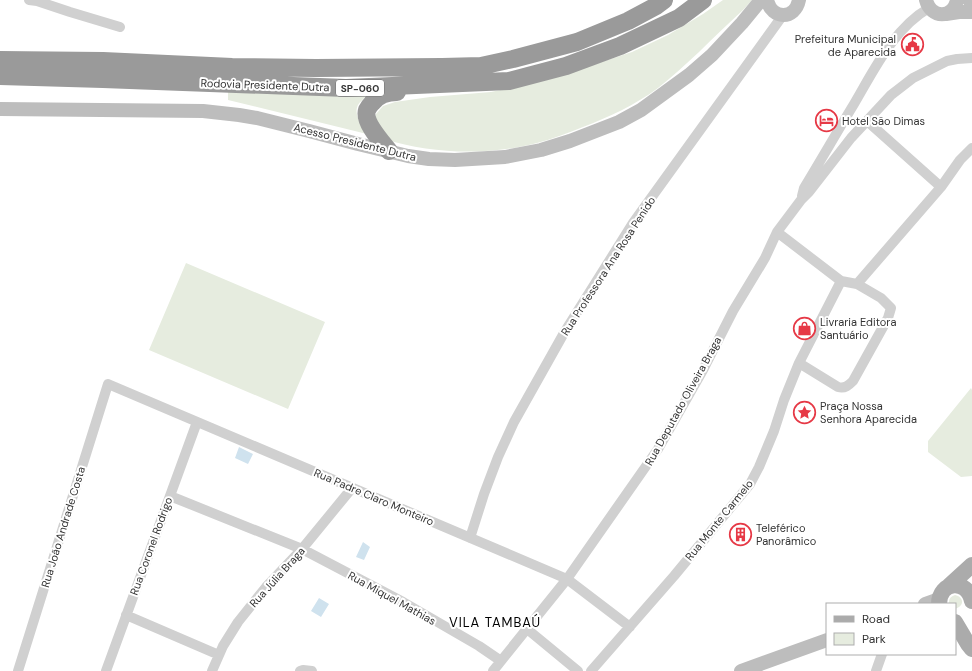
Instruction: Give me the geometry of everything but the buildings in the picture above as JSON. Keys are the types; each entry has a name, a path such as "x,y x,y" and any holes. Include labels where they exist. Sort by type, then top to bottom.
{"highway":[{"name":"Rodovia Presidente Dutra","path":"0,60 103,61 232,67 442,68 481,66 577,42 628,21 664,0"},
{"name":"Rodovia Presidente Dutra","path":"0,76 346,88 509,81 566,66 620,46 678,18 703,0"},
{"path":"389,151 373,130 366,116 367,110 374,100 390,92 423,92 464,84"}],"main road":[{"path":"934,602 944,589 972,565"},
{"path":"949,586 959,586 968,591 971,597 970,608 962,616 956,618"},
{"path":"956,624 972,650"}],"street":[{"path":"29,0 37,1 120,27"},
{"name":"Acesso Presidente Dutra","path":"0,109 203,111 239,115 408,156 429,159 478,159 505,157 541,150 570,141 619,122 641,110 689,75 712,55 761,0"},
{"path":"767,0 773,11 780,15"},
{"path":"946,14 954,9 958,0"},
{"path":"969,0 972,3"},
{"name":"Rua Professora Ana Rosa Penido","path":"470,538 488,483 514,422 564,333 632,223 764,42 780,15 789,14 794,10 799,2"},
{"path":"801,200 804,188 882,55 899,34 910,22 924,11 927,4 936,13 946,14 972,12"},
{"path":"742,23 758,14 766,13 780,15"},
{"path":"801,200 836,157 891,95 913,78 947,61 972,58"},
{"path":"867,121 940,187"},
{"path":"857,284 940,187 960,160 972,148"},
{"name":"Rua Deputado Oliveira Braga","path":"493,671 566,579 658,449 703,370 733,310 764,258 777,232 801,200"},
{"path":"777,232 841,281 857,284 881,298 891,308 888,318 853,381 846,387 838,387 799,363"},
{"name":"Rua Monte Carmelo","path":"591,671 674,576 750,484 760,467 799,363 841,281"},
{"name":"Rua Padre Claro Monteiro","path":"108,384 566,579 630,627"},
{"name":"Rua João Andrade Costa","path":"18,671 108,384"},
{"name":"Rua Coronel Rodrigo","path":"106,671 197,422"},
{"name":"Rua Júlia Braga","path":"212,671 223,646 238,622 266,587 302,549 352,488"},
{"name":"Rua Miquel Mathias","path":"170,496 302,549 403,602 502,661"},
{"path":"126,615 219,655"},
{"path":"527,629 578,671"},
{"path":"742,671 826,640"},
{"path":"876,671 882,655"},
{"path":"300,671 312,671"}],"green space":[{"path":"723,0 752,0 699,52 658,88 622,110 560,136 518,147 499,150 460,152 422,148 384,139 374,121 376,114 383,106 395,102 430,97 491,92 530,84 632,52 668,35"},
{"path":"228,92 367,95 358,105 357,116 367,134 228,100"},
{"path":"186,263 325,322 288,409 149,350"},
{"path":"971,388 972,476 961,477 928,452 928,441"},
{"path":"955,595 962,600 962,604 958,608 956,609 956,603 949,603 950,598"}],"water":[{"path":"239,447 253,454 248,464 235,458"},
{"path":"363,542 370,547 364,560 356,557"},
{"path":"319,598 329,604 321,617 311,611"}],"place":[{"name":"Prefeitura Municipal de Aparecida","path":"912,45"},
{"name":"Hotel São Dimas","path":"826,121"},
{"name":"Livraria Editora Santuário","path":"805,328"},
{"name":"Praça Nossa Senhora Aparecida","path":"804,412"},
{"name":"Teleférico Panorâmico","path":"740,534"}],"district":[{"name":"VILA TAMBAÚ","path":"495,622"}]}
